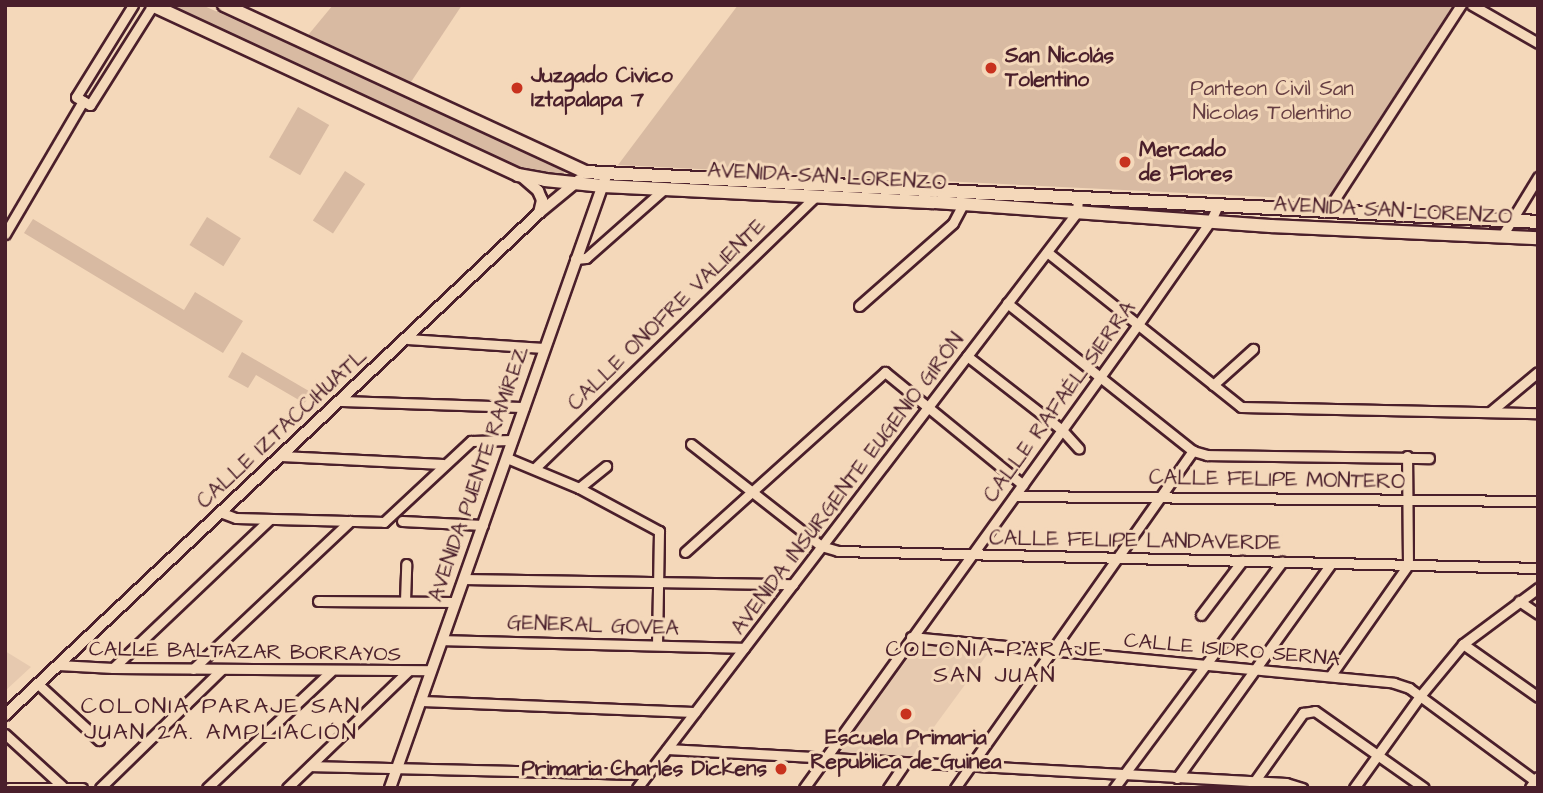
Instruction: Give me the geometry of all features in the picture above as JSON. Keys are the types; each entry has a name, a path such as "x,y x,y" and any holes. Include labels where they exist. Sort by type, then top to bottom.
{"main road":[{"name":"AVENIDA SAN LORENZO","path":"224,5 581,177"},
{"name":"AVENIDA SAN LORENZO","path":"152,6 518,175 1078,198 1538,222"},
{"name":"AVENIDA SAN LORENZO","path":"817,189 963,204 1271,226 1538,237"}],"street":[{"path":"5,234 83,101 133,5"},
{"path":"1327,211 1461,5"},
{"path":"1472,5 1538,43"},
{"path":"83,101 152,6"},
{"path":"518,175 538,191 541,200 539,213"},
{"name":"CALLE IZTACCIHUATL","path":"5,715 539,213 581,177"},
{"path":"1502,236 1538,177"},
{"name":"AVENIDA PUENTE RAMÍREZ","path":"390,788 507,458 543,348 605,179"},
{"path":"575,259 586,258 666,182"},
{"name":"CALLE ONOFRE VALIENTE","path":"535,468 817,189"},
{"path":"1077,212 1078,198"},
{"path":"859,306 953,223 963,204"},
{"name":"CALLE RAFAÉL SIERRA","path":"804,788 1139,323 1211,220 1217,205"},
{"name":"AVENIDA INSURGENTE EUGENIO GIRÓN","path":"637,788 1077,212"},
{"path":"1046,252 1139,323 1241,407 1538,413"},
{"path":"1007,303 1193,451 1207,455 1429,458"},
{"path":"408,339 543,348"},
{"path":"1213,384 1253,349"},
{"path":"967,356 1062,430 1079,449"},
{"path":"685,552 885,372 1023,485"},
{"path":"1490,412 1538,372"},
{"path":"340,401 524,407"},
{"path":"220,512 236,517 384,522 471,440 513,440"},
{"name":"CALLE FELIPE LANDAVERDE","path":"691,444 821,546 838,551 1538,568"},
{"path":"955,788 1049,651 1193,451"},
{"path":"281,456 443,464"},
{"path":"1331,675 1408,565 1407,456"},
{"path":"507,458 579,488 659,531 657,645"},
{"path":"579,488 606,466"},
{"name":"CALLE FELIPE MONTERO","path":"1015,496 1162,495 1538,501"},
{"path":"113,668 270,519"},
{"path":"193,669 350,521"},
{"path":"402,521 483,525"},
{"path":"1200,615 1242,561"},
{"path":"1114,788 1282,562"},
{"path":"405,601 406,564"},
{"path":"1177,778 1331,564"},
{"path":"464,579 793,584"},
{"path":"1354,788 1420,696 1463,644 1538,588"},
{"path":"318,601 455,603"},
{"path":"1519,601 1538,614"},
{"name":"CALLE ISIDRO SERNA","path":"911,636 1394,683 1420,696 1536,782"},
{"name":"GENERAL GOVEA","path":"442,640 744,648"},
{"path":"1463,644 1538,697"},
{"name":"CALLE BALTAZAR BORRAYOS","path":"58,665 331,671 431,670"},
{"path":"100,788 222,669"},
{"path":"207,788 331,671"},
{"path":"287,788 408,671"},
{"path":"38,684 99,740"},
{"path":"419,702 695,712"},
{"path":"1254,782 1303,713 1315,711 1424,788"},
{"path":"5,734 62,786"},
{"path":"667,749 1286,783 1302,788"},
{"path":"888,788 904,764"},
{"path":"311,766 647,774"},
{"path":"9,788 82,788"}],"shaded area":[{"name":"Escuela Primaria Republica de Guinea","path":"919,643 989,652 909,761 835,758"},
{"path":"5,651 31,667 5,691"}],"green space":[{"path":"168,5 202,5 562,166 564,174 557,181 542,180 170,10"},
{"path":"333,5 462,5 409,85 304,40"},
{"name":"Panteon Civil San Nicolas Tolentino","path":"738,5 1453,5 1327,200 618,165"},
{"path":"298,107 329,125 300,175 269,157"},
{"path":"345,171 365,184 333,234 313,220"},
{"path":"207,217 241,238 223,266 190,245"},
{"path":"33,219 184,310 195,292 243,321 223,353 24,233"},
{"path":"242,352 314,394 304,403 256,375 248,388 228,377"}],"place":[{"name":"San Nicolás Tolentino","path":"991,68"},
{"name":"Juzgado Civico Iztapalapa 7","path":"517,88"},
{"name":"Mercado de Flores","path":"1125,162"},
{"name":"Escuela Primaria Republica de Guinea","path":"906,714"},
{"name":"Primaria Charles Dickens","path":"781,769"}],"district":[{"name":"COLONIA PARAJE SAN JUAN","path":"995,662"},
{"name":"COLONIA PARAJE SAN JUAN 2A. AMPLIACIÓN","path":"221,719"}]}
